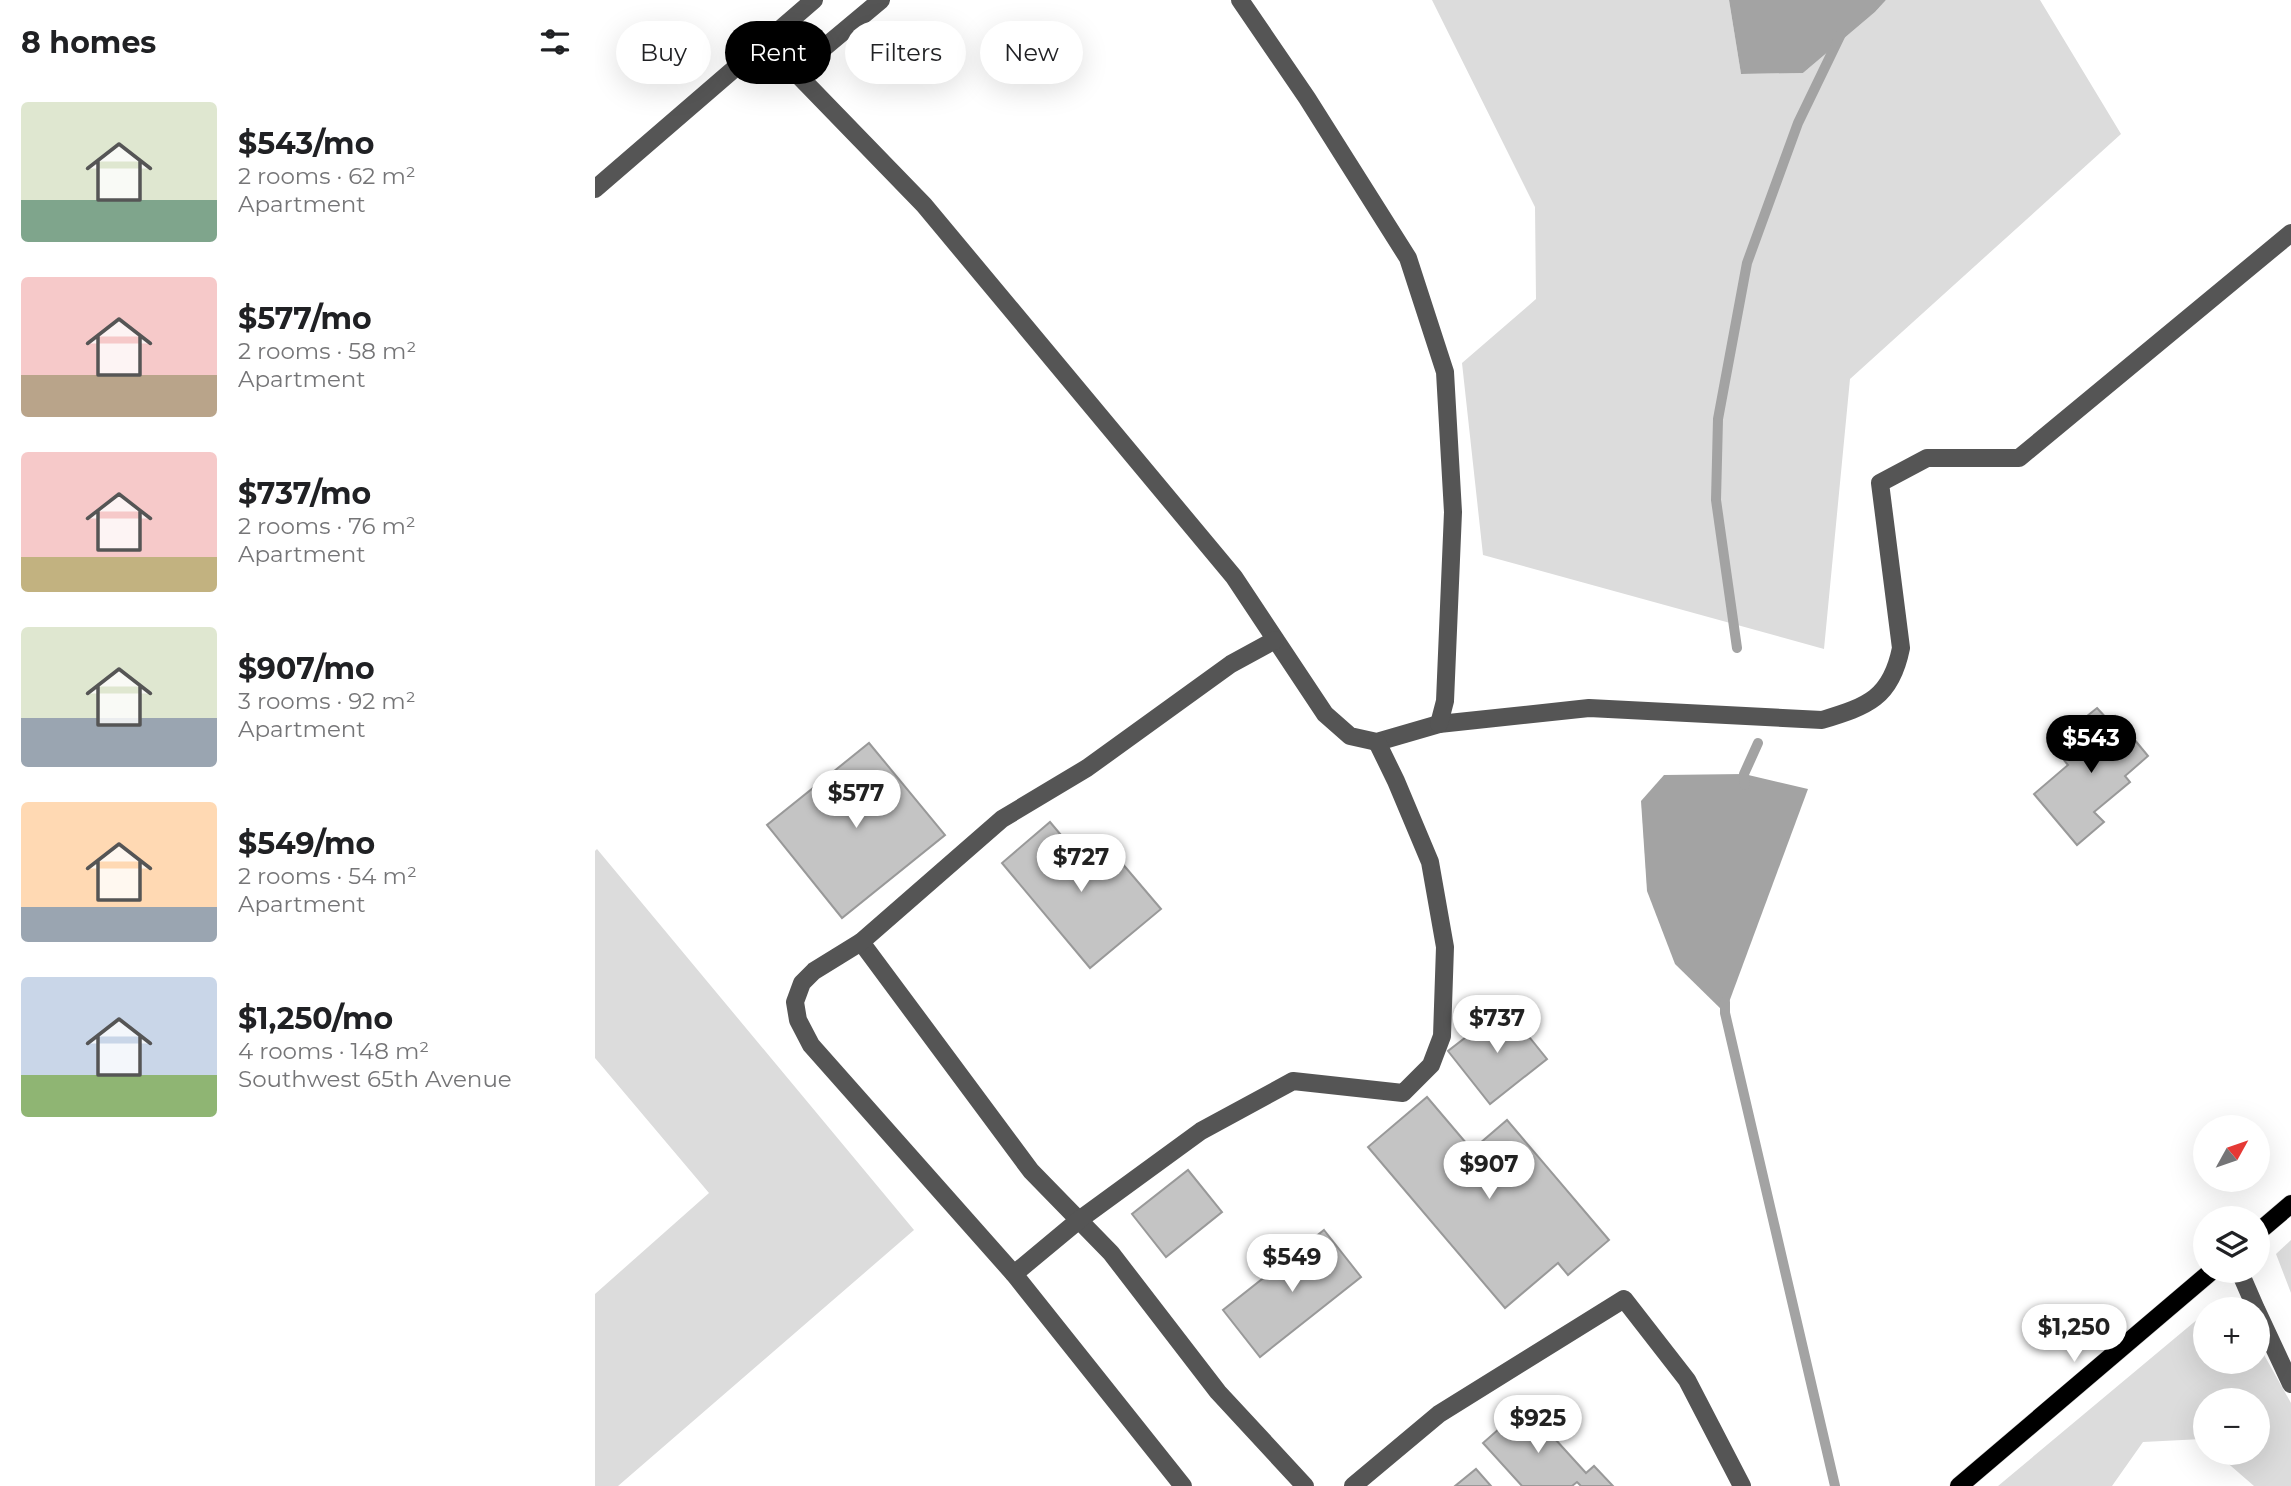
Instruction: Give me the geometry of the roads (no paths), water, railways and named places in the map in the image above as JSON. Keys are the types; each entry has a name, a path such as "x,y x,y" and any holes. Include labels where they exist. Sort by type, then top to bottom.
{"main road":[{"path":"2270,1222 2291,1205"},
{"path":"1959,1486 2198,1283"}],"street":[{"path":"595,189 814,0"},
{"path":"881,0 795,72 924,205 1234,577 1325,714 1350,736 1377,742 1439,723 1589,708 1822,720 1857,709 1881,693 1897,670 1901,648 1880,483 1927,458 2019,458 2291,233"},
{"path":"1240,0 1307,98 1408,258 1445,372 1453,512 1445,701 1439,723"},
{"path":"1183,1486 1014,1274 810,1045 798,1020 795,1002 801,983 814,971 861,942 1002,819 1087,768 1231,664 1275,640"},
{"path":"1014,1274 1079,1220 1201,1131 1293,1081 1403,1093 1431,1065 1442,1036 1445,947 1430,862 1377,742"},
{"path":"861,942 1031,1171 1111,1253 1218,1392 1305,1486"},
{"path":"1353,1486 1439,1414 1624,1298 1687,1380 1742,1486"},
{"path":"2270,1338 2291,1384"}],"waterway":[{"path":"1737,648 1716,500 1718,419 1747,263 1798,123 1841,34"},
{"path":"1745,785 1744,774 1758,743"},
{"path":"1725,1002 1725,1013 1835,1486"}]}
